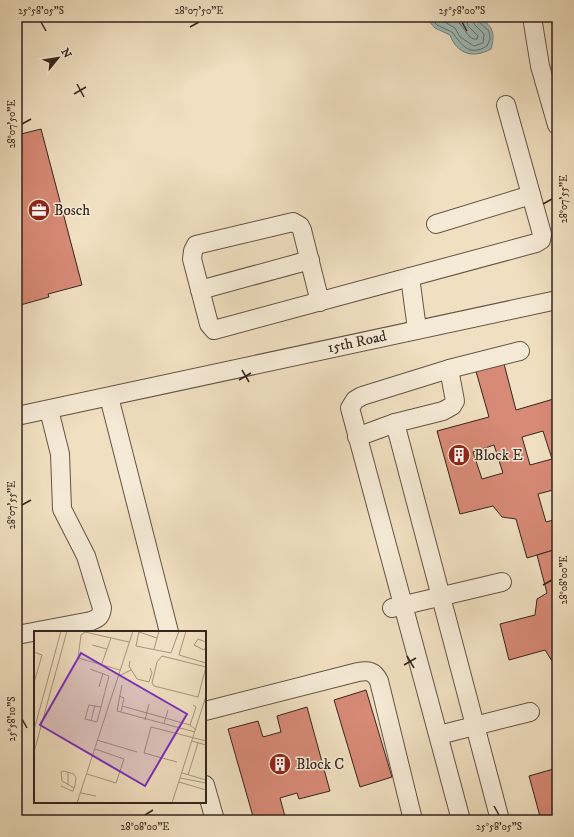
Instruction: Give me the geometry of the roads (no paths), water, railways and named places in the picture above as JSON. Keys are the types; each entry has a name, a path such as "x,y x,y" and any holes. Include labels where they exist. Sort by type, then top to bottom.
{"street":[{"path":"532,17 540,66 557,125"},
{"path":"320,302 300,226 293,222 196,245 193,251 192,259 209,324 214,330 320,302 410,278 536,243 541,240 542,234 506,105"},
{"path":"436,224 531,195"},
{"path":"200,290 310,260"},
{"path":"410,278 416,329"},
{"name":"15th Road","path":"17,416 416,329 557,300"},
{"path":"461,820 440,735 398,606 357,437 349,410 357,398 449,369 520,352"},
{"path":"357,437 396,423 443,410 452,406 455,401 449,369"},
{"path":"109,396 169,631"},
{"path":"37,631 97,619 102,613 102,608 86,556 62,509 60,454 49,410"},
{"path":"396,423 500,820"},
{"path":"398,606 502,582"},
{"path":"17,635 34,632"},
{"path":"206,711 358,672 370,671 375,674 379,681 413,820"},
{"path":"440,735 530,712"},
{"path":"206,788 215,820"}],"water":[{"path":"460,16 482,20 490,26 493,36 491,49 478,54 466,53 457,47 450,35 435,28 425,17"}],"place":[{"name":"Bosch","path":"39,210"},
{"name":"Block E","path":"459,455"},
{"name":"Block C","path":"280,764"}]}
